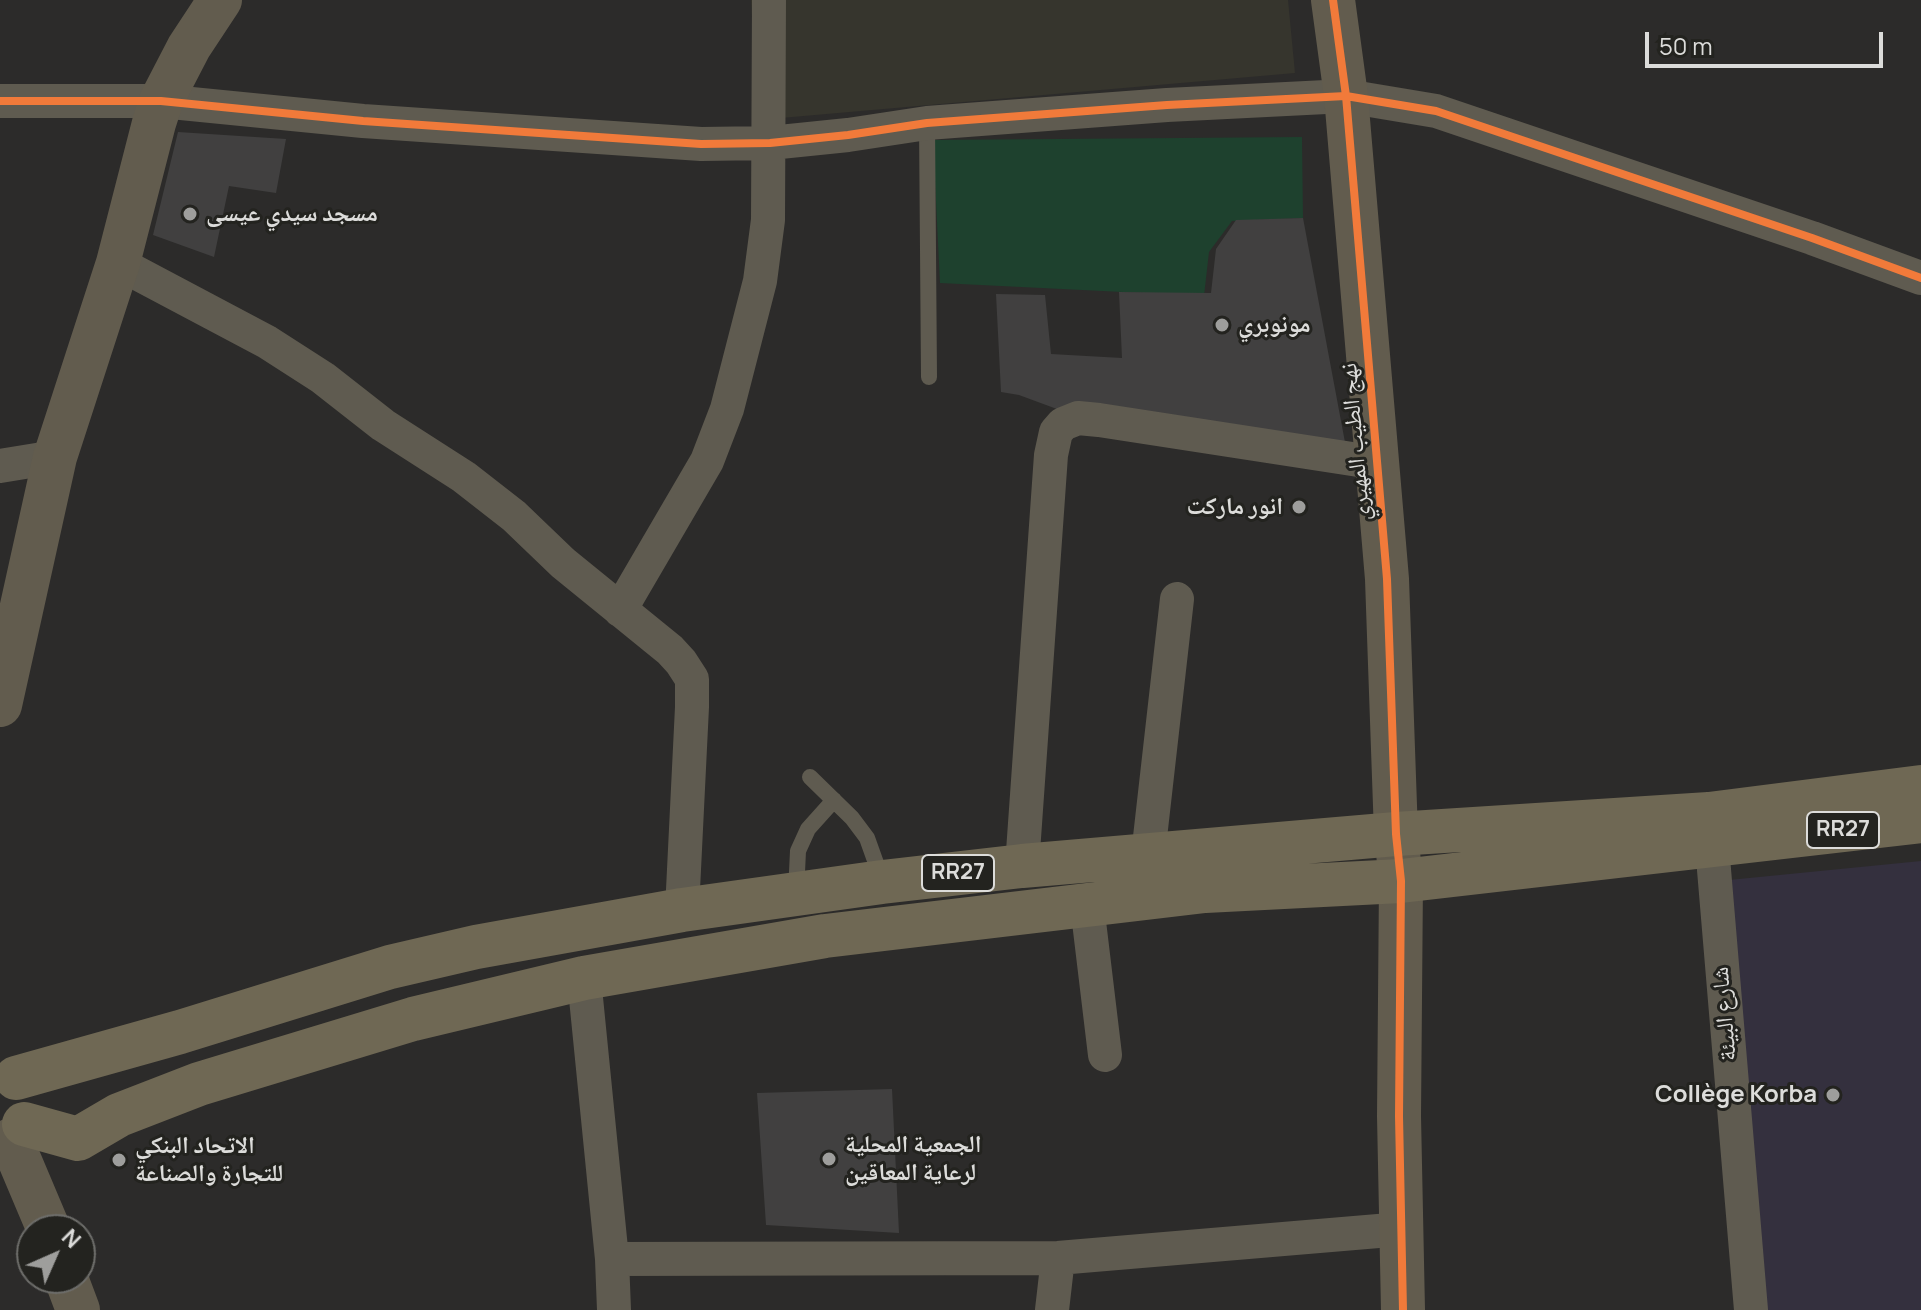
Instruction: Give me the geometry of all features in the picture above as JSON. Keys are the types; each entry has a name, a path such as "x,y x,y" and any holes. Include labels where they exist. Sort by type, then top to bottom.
{"highway":[{"name":"RR27","path":"1921,787 1710,829 1401,881 1205,891 825,936 584,978 413,1019 199,1084 119,1115 78,1139 12,1137 27,1100 8,1072 180,1032 390,967 476,947 682,910 1022,866 1396,834 1710,829 1921,821"}],"street":[{"path":"0,705 55,457 118,263 161,101 189,47 220,0"},
{"path":"620,610 707,461 727,409 760,281 768,220 769,0"},
{"name":"نهج الطيب المهيري","path":"1333,0 1346,96 1387,579 1396,834 1401,881 1399,1116 1403,1310"},
{"path":"0,101 161,101 363,121 701,144 770,143 927,123 1167,105 1346,96 1436,111 1921,278"},
{"path":"118,263 267,342 323,378 383,425 464,477 514,516 563,563 670,650 692,679 682,910"},
{"path":"1022,866 1051,455 1056,432 1063,424 1078,418 1099,420 1378,463"},
{"path":"0,466 55,457"},
{"path":"1148,855 1177,599"},
{"name":"شارع البيئة","path":"1710,829 1751,1310"},
{"path":"1087,905 1105,1055"},
{"path":"584,978 612,1259 614,1310"},
{"path":"12,1137 43,1214"},
{"path":"612,1259 1058,1258 1402,1229"},
{"path":"1052,1310 1058,1258"}],"lane":[{"path":"927,123 929,377"},
{"path":"810,777 867,838 882,882"},
{"path":"796,893 798,851 808,829 834,800"}],"shaded area":[{"path":"751,0 1288,0 1295,73 758,120"},
{"name":"Collège Korba","path":"1921,861 1921,1310 1761,1310 1729,880"}],"green space":[{"path":"1302,137 1303,218 1232,221 1209,252 1204,296 940,283 933,140"}],"building":[{"name":"مسجد سيدي عيسى","path":"178,132 286,139 276,193 229,186 214,257 153,235"},
{"name":"مونوبري","path":"1303,218 1347,453 1065,412 1019,395 1001,392 996,294 1045,295 1051,354 1122,358 1119,292 1211,293 1216,249 1236,220"},
{"name":"الجمعية المحلية لرعاية المعاقين","path":"892,1089 899,1233 766,1225 757,1093"}],"cycle path":[{"path":"1333,0 1346,96 1387,579 1396,834 1401,881 1399,1116 1403,1310"},
{"path":"0,101 161,101 363,121 701,144 770,143 927,123 1167,105 1346,96 1436,111 1921,278"}],"place":[{"name":"مسجد سيدي عيسى","path":"190,214"},
{"name":"مونوبري","path":"1222,325"},
{"name":"انور ماركت","path":"1299,507"},
{"name":"Collège Korba","path":"1833,1095"},
{"name":"الجمعية المحلية لرعاية المعاقين","path":"829,1159"},
{"name":"الاتحاد البنكي للتجارة والصناعة","path":"119,1160"}]}
